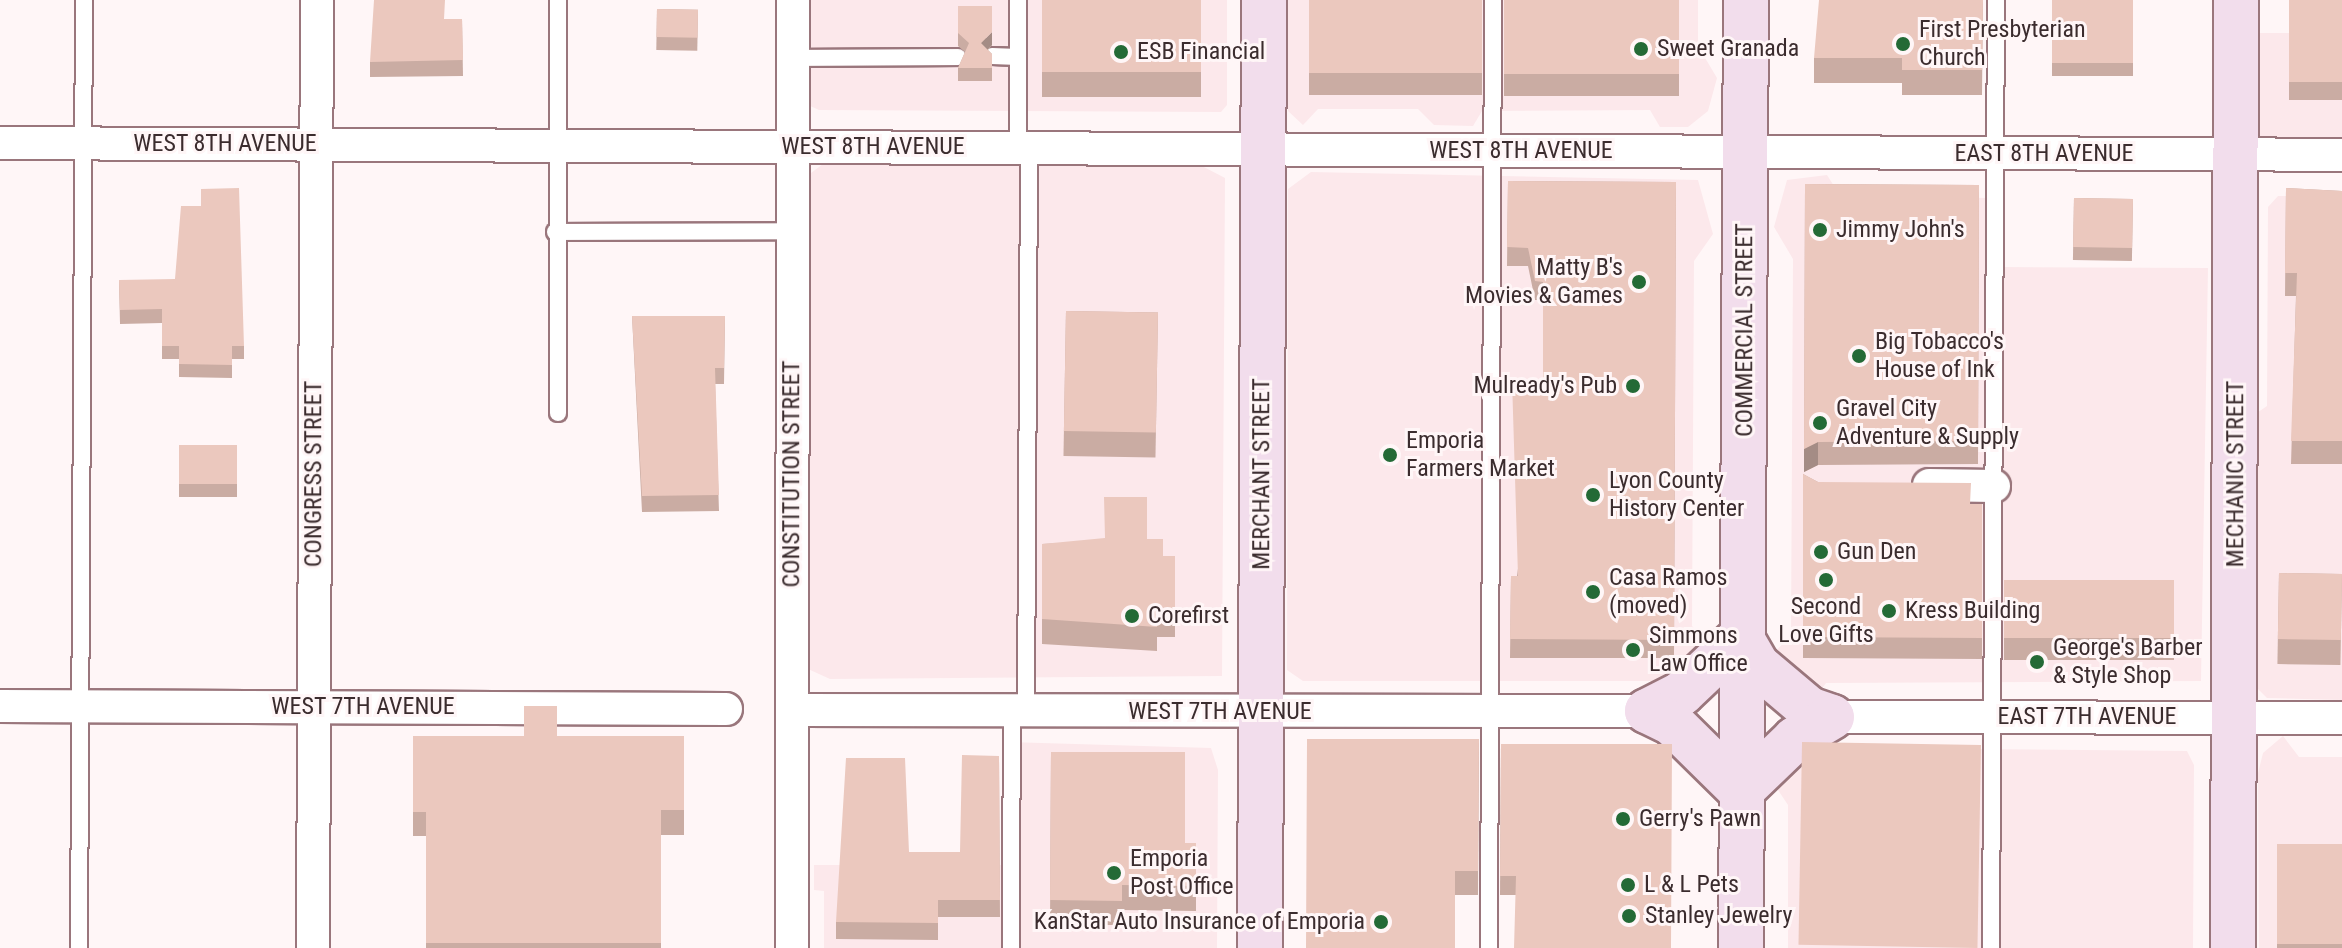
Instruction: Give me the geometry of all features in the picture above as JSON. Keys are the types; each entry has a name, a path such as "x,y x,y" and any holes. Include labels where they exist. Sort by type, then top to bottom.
{"street":[{"name":"CONGRESS STREET","path":"313,948 317,0"},
{"name":"CONSTITUTION STREET","path":"792,948 793,0"},
{"name":"MERCHANT STREET","path":"1260,948 1264,0"},
{"name":"COMMERCIAL STREET","path":"1741,948 1746,0"},
{"name":"MECHANIC STREET","path":"2233,948 2236,0"},
{"name":"WEST 8TH AVENUE","path":"0,143 1746,152"},
{"name":"EAST 8TH AVENUE","path":"1746,152 2342,155"},
{"path":"1898,485 1994,486"},
{"path":"1647,711 1670,702 1741,637 1757,665 1809,709 1832,717"},
{"name":"WEST 7TH AVENUE","path":"0,706 726,709"},
{"name":"WEST 7TH AVENUE","path":"793,710 1647,711"},
{"path":"1647,711 1672,723 1741,791 1795,739 1832,717"},
{"name":"EAST 7TH AVENUE","path":"1832,717 2342,718"}],"lane":[{"path":"79,948 84,0"},
{"path":"558,0 555,232 558,413"},
{"path":"1011,948 1019,711 1024,148 1018,0"},
{"path":"1489,948 1493,0"},
{"path":"1991,948 1996,0"},
{"path":"992,56 1018,57"},
{"path":"793,58 958,57"},
{"path":"555,232 791,231"}],"shaded area":[{"path":"805,0 1227,0 1227,105 1221,112 819,110 808,105"},
{"path":"1287,0 1698,0 1698,46 1717,78 1708,111 1688,127 1660,127 1650,110 1482,111 1473,126 1434,125 1418,109 1318,109 1303,125 1288,111"},
{"path":"2250,33 2342,33 2342,138 2250,138"},
{"path":"823,164 1202,166 1225,178 1222,676 830,679 808,669 807,176"},
{"path":"1311,172 1698,180 1713,234 1694,261 1692,626 1708,643 1666,681 1303,681 1287,670 1288,189"},
{"path":"1827,175 1841,197 2003,198 2003,267 2208,268 2201,681 1826,683 1819,693 1773,654 1791,635 1793,259 1774,227 1787,180"},
{"path":"2278,196 2342,196 2342,700 2267,698 2251,682 2248,419 2267,406 2268,207"},
{"path":"2283,736 2299,757 2342,757 2342,948 2259,948 2258,773 2263,753"},
{"path":"1826,741 1843,759 1966,749 2187,751 2194,765 2193,948 1788,948 1788,805 1772,781"},
{"path":"1007,742 1211,748 1218,770 1217,948 824,948 824,891 814,890 814,865 1006,865"}],"building":[{"path":"374,0 445,0 444,19 462,19 463,60 370,62"},
{"name":"ESB Financial","path":"1042,0 1201,0 1201,72 1042,72"},
{"path":"1309,0 1482,0 1482,73 1309,73"},
{"path":"1504,0 1679,0 1679,74 1504,74"},
{"name":"First Presbyterian Church","path":"1819,0 1983,0 1982,70 1902,70 1902,58 1814,58"},
{"path":"2052,0 2133,0 2133,63 2052,63"},
{"path":"2289,0 2342,0 2342,82 2289,82"},
{"path":"958,6 992,6 992,32 981,43 992,54 992,68 958,68 969,43 958,33"},
{"path":"657,9 698,10 698,38 657,37"},
{"path":"1508,181 1676,182 1674,640 1510,639 1511,576 1518,576 1512,380 1543,380 1543,282 1535,281 1528,248 1507,247"},
{"path":"1805,184 1979,185 1978,441 1818,442 1804,449"},
{"path":"239,188 244,346 232,346 232,365 179,364 179,346 162,346 162,309 120,310 119,280 175,279 181,206 201,206 201,189"},
{"path":"2286,188 2342,191 2342,441 2291,441 2297,273 2285,273"},
{"path":"2074,198 2133,199 2132,248 2073,247"},
{"path":"1066,311 1158,313 1156,433 1064,431"},
{"path":"632,316 725,316 724,368 715,368 719,495 642,496"},
{"path":"179,445 237,445 237,484 179,484"},
{"path":"1803,474 1818,482 1971,483 1970,504 1982,504 1982,638 1803,637"},
{"path":"1104,497 1147,497 1147,539 1163,539 1163,556 1175,556 1175,612 1157,612 1157,627 1042,619 1042,544 1105,538"},
{"path":"2279,573 2342,574 2341,640 2278,639"},
{"path":"2004,580 2174,580 2174,638 2004,638"},
{"path":"524,706 557,706 557,736 684,736 684,810 661,810 661,943 426,943 426,812 413,812 413,736 524,736"},
{"path":"1307,739 1479,739 1478,871 1455,871 1455,948 1306,948"},
{"path":"1802,742 1981,745 1977,948 1798,945"},
{"path":"1501,744 1672,744 1671,948 1514,948 1516,876 1500,876"},
{"path":"1051,752 1185,752 1185,843 1196,843 1196,886 1122,885 1122,901 1050,900"},
{"path":"962,755 999,756 1000,900 938,900 938,923 836,922 846,758 905,758 909,852 960,852"},
{"path":"2277,844 2342,844 2342,944 2277,944"}],"place":[{"name":"First Presbyterian Church","path":"1903,44"},
{"name":"Sweet Granada","path":"1641,49"},
{"name":"ESB Financial","path":"1121,52"},
{"name":"Jimmy John's","path":"1820,230"},
{"name":"Matty B's Movies & Games","path":"1639,282"},
{"name":"Big Tobacco's House of Ink","path":"1859,356"},
{"name":"Mulready's Pub","path":"1633,386"},
{"name":"Gravel City Adventure & Supply","path":"1820,423"},
{"name":"Emporia Farmers Market","path":"1390,455"},
{"name":"Lyon County History Center","path":"1593,495"},
{"name":"Gun Den","path":"1821,552"},
{"name":"Second Love Gifts","path":"1826,580"},
{"name":"Casa Ramos (moved)","path":"1593,592"},
{"name":"Kress Building","path":"1889,611"},
{"name":"Corefirst","path":"1132,616"},
{"name":"Simmons Law Office","path":"1633,650"},
{"name":"George's Barber & Style Shop","path":"2037,662"},
{"name":"Gerry's Pawn","path":"1623,819"},
{"name":"Emporia Post Office","path":"1114,873"},
{"name":"L & L Pets","path":"1628,885"},
{"name":"Stanley Jewelry","path":"1629,916"},
{"name":"KanStar Auto Insurance of Emporia","path":"1381,922"}]}
